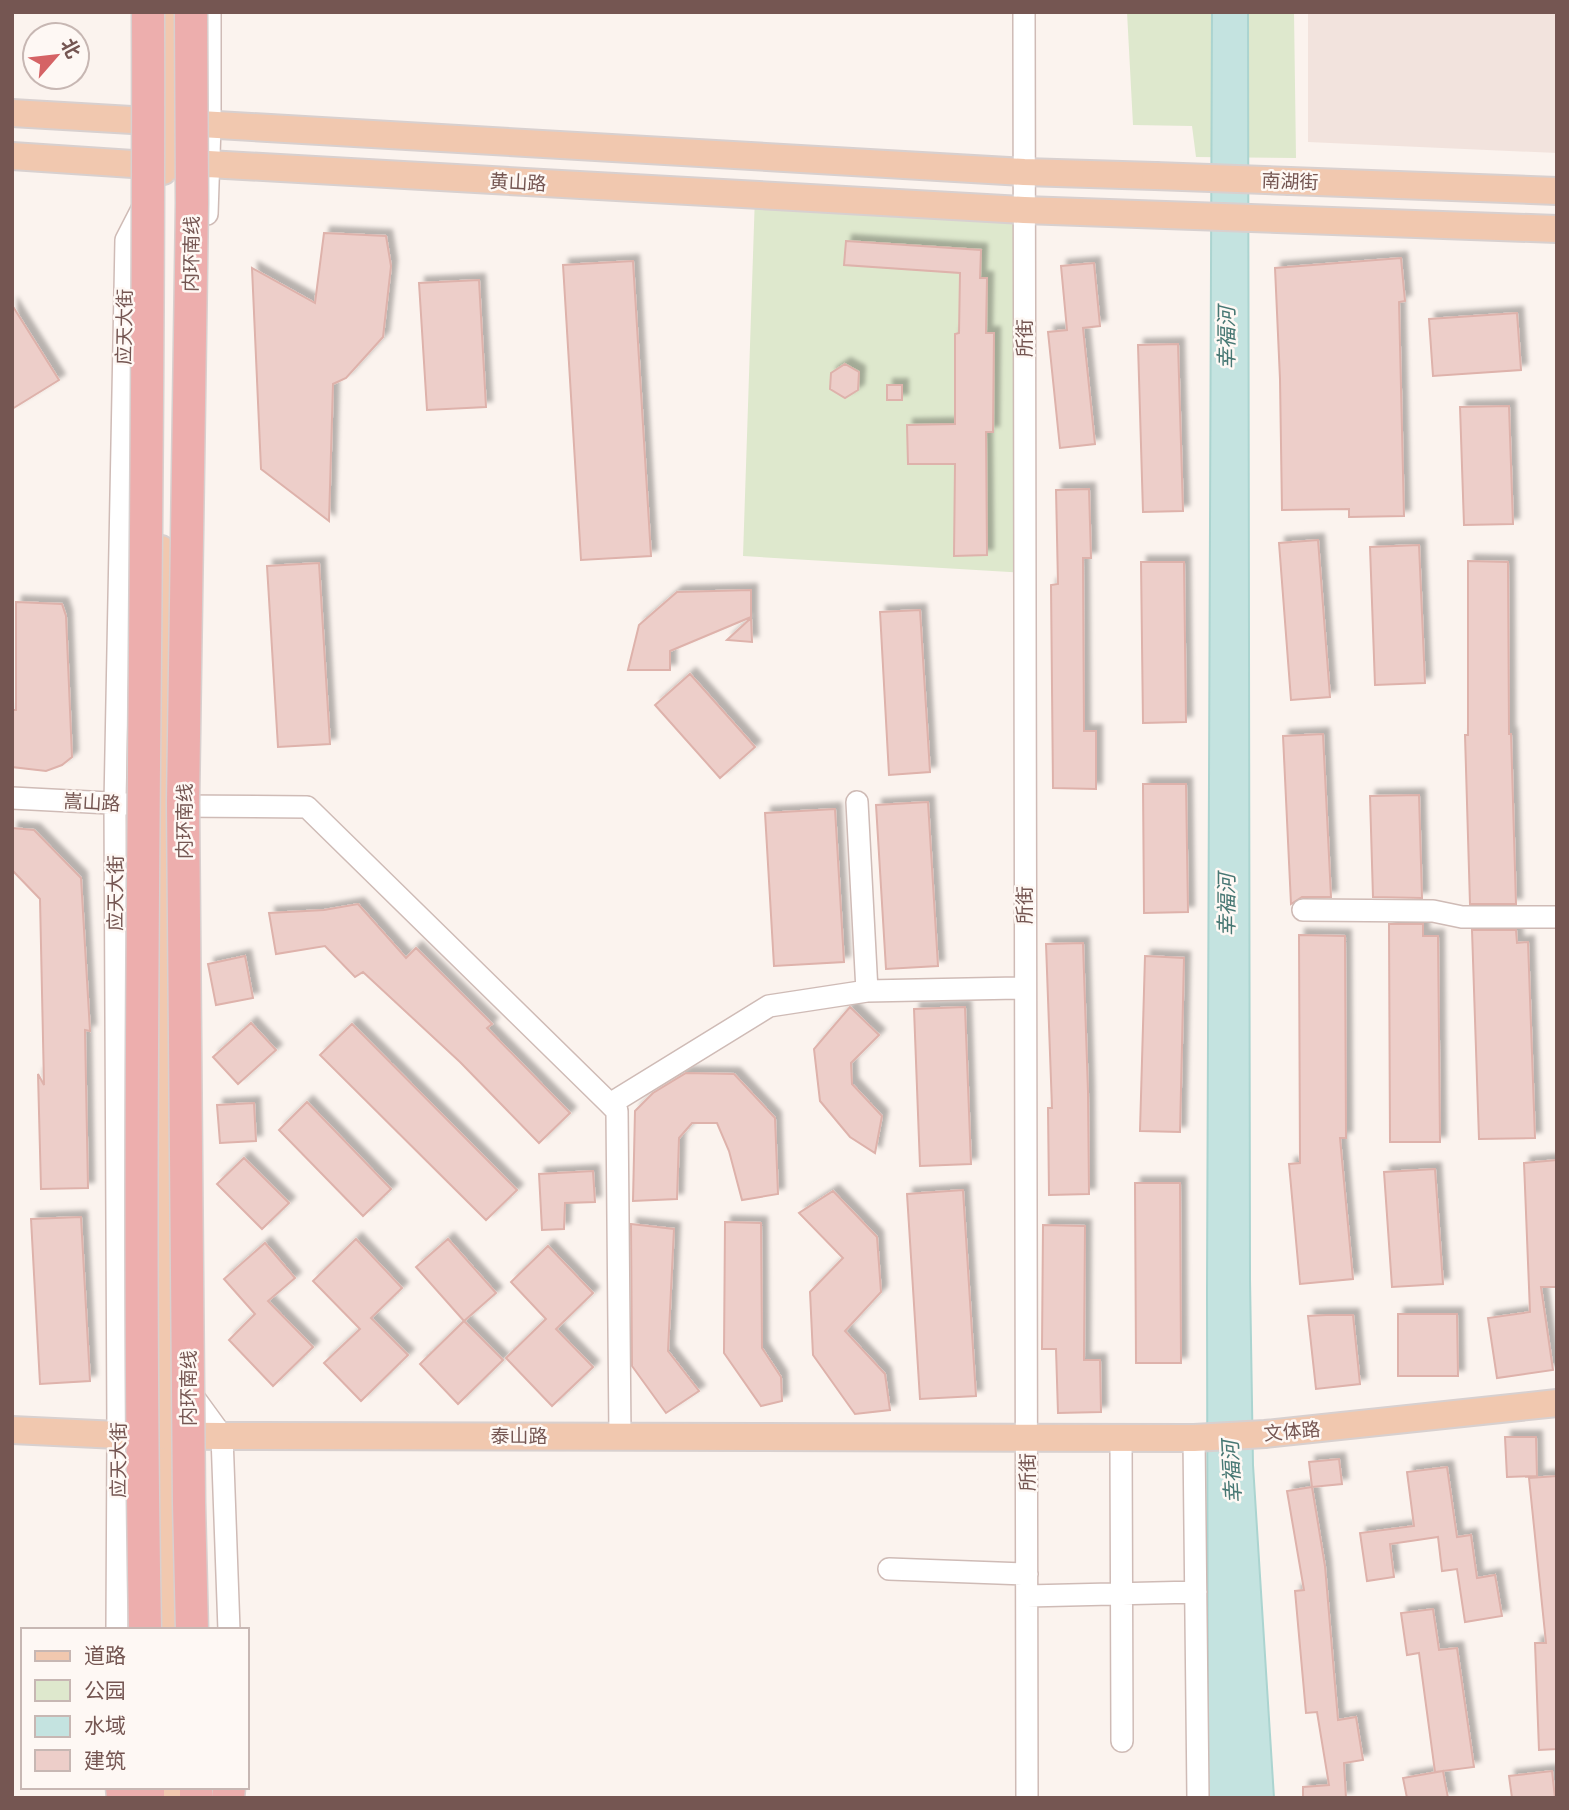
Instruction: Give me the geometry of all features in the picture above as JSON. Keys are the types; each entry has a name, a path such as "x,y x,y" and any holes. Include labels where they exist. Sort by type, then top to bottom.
{"highway":[{"name":"内环南线","path":"145,1628 142,1500 142,1114 148,425 148,12"},
{"name":"内环南线","path":"191,12 192,203 183,817 188,1490 192,1628"}],"main road":[{"name":"应天大街","path":"164,12 172,122 166,806 172,1435 166,1628"},
{"name":"应天大街","path":"172,122 180,12"},
{"name":"黄山路","path":"12,113 1024,172"},
{"name":"黄山路","path":"12,156 172,166 208,164 1024,210"},
{"name":"南湖街","path":"1024,172 1557,191"},
{"name":"南湖街","path":"1024,210 1557,229"},
{"name":"应天大街","path":"166,806 180,1380 172,1435 185,1628"},
{"name":"文体路","path":"1027,1438 1199,1438 1557,1403"},
{"name":"泰山路","path":"12,1430 222,1436 1027,1438"}],"street":[{"name":"应天大街","path":"133,12 172,122"},
{"path":"166,806 195,775 210,125 209,12"},
{"name":"所街","path":"1024,12 1027,1798"},
{"name":"应天大街","path":"117,1628 115,803 126,240 172,166"},
{"name":"嵩山路","path":"12,798 166,806 307,807 610,1104"},
{"path":"857,802 867,991"},
{"path":"1303,910 1433,911 1462,917 1557,917"},
{"path":"620,1436 617,1111 610,1104 769,1006 867,991 1024,988"},
{"path":"180,1380 222,1436 229,1628"},
{"path":"1121,1438 1122,1741"},
{"path":"1198,1798 1196,1592 1199,1438"},
{"path":"889,1569 1027,1574"},
{"path":"1027,1595 1196,1592"}],"shaded area":[{"path":"1308,12 1557,12 1557,153 1308,142"}],"green space":[{"path":"1127,12 1294,12 1296,158 1196,157 1192,126 1133,125"},
{"path":"755,195 1024,210 1028,573 743,556"}],"water":[{"name":"幸福河","path":"1212,12 1248,12 1250,1279 1253,1465 1274,1798 1208,1798 1207,1293"}],"building":[{"path":"324,233 386,236 391,266 383,337 346,378 333,384 329,521 261,469 252,268 315,303"},
{"path":"846,241 981,250 980,278 987,278 986,333 994,333 993,432 986,432 987,555 954,556 955,464 908,464 907,425 955,424 955,334 959,333 960,273 844,265"},
{"path":"1401,258 1405,301 1399,302 1404,516 1349,517 1349,509 1282,510 1275,268"},
{"path":"633,261 651,556 581,560 563,265"},
{"path":"1094,263 1100,326 1083,328 1095,444 1060,448 1048,332 1067,330 1061,266"},
{"path":"479,280 486,407 427,410 419,283"},
{"path":"12,305 59,380 12,409"},
{"path":"1517,313 1521,370 1433,376 1429,319"},
{"path":"1178,344 1183,511 1143,512 1138,345"},
{"path":"845,364 859,372 858,390 845,398 830,389 831,373"},
{"path":"887,385 902,385 902,400 887,400"},
{"path":"1509,406 1513,524 1464,525 1460,407"},
{"path":"1089,489 1091,558 1083,558 1084,731 1096,731 1096,789 1053,788 1051,585 1058,584 1056,490"},
{"path":"1318,540 1330,697 1291,700 1279,543"},
{"path":"1419,545 1425,683 1375,685 1370,547"},
{"path":"1468,561 1508,562 1509,734 1516,904 1470,904 1465,735 1468,735"},
{"path":"1141,562 1184,562 1186,722 1143,723"},
{"path":"319,563 330,744 278,747 267,566"},
{"path":"751,590 751,617 670,651 670,670 628,670 639,625 677,592"},
{"path":"16,602 62,604 66,616 72,757 62,765 46,771 12,767 12,710 16,710"},
{"path":"920,610 930,772 889,775 880,612"},
{"path":"751,618 752,642 727,640"},
{"path":"690,674 755,747 720,778 655,705"},
{"path":"1323,734 1331,897 1302,897 1291,904 1283,736"},
{"path":"1143,784 1186,784 1188,912 1144,913"},
{"path":"1419,795 1422,898 1373,897 1370,796"},
{"path":"928,802 938,966 886,969 876,805"},
{"path":"835,809 844,962 774,966 765,813"},
{"path":"12,828 34,830 81,878 90,1031 85,1030 88,1188 41,1189 38,1074 44,1085 40,899 12,870"},
{"path":"358,904 406,958 416,948 492,1024 487,1028 570,1113 539,1143 460,1062 363,972 355,977 325,946 276,954 269,913 324,910"},
{"path":"1389,924 1423,924 1423,936 1438,936 1440,1142 1390,1142"},
{"path":"1472,930 1516,930 1517,943 1528,942 1535,1138 1479,1139"},
{"path":"1299,935 1345,936 1346,1138 1340,1138 1353,1279 1300,1284 1289,1164 1300,1163"},
{"path":"1083,943 1089,1194 1049,1195 1048,1108 1052,1108 1046,944"},
{"path":"245,956 253,998 216,1005 208,964"},
{"path":"1145,956 1184,958 1180,1132 1140,1131"},
{"path":"850,1007 879,1035 851,1063 852,1084 882,1116 875,1153 850,1137 820,1101 814,1049"},
{"path":"965,1007 971,1164 920,1166 914,1009"},
{"path":"251,1023 276,1050 238,1084 213,1057"},
{"path":"352,1024 517,1190 486,1220 320,1055"},
{"path":"686,1073 734,1074 775,1118 778,1194 742,1200 729,1151 717,1123 692,1123 679,1138 677,1199 633,1201 635,1111 653,1093"},
{"path":"307,1102 391,1189 363,1216 279,1130"},
{"path":"254,1103 256,1141 220,1143 217,1105"},
{"path":"244,1158 289,1203 262,1229 217,1184"},
{"path":"1557,1160 1557,1287 1541,1287 1553,1370 1497,1378 1488,1318 1530,1312 1524,1163"},
{"path":"1435,1169 1443,1284 1392,1287 1384,1172"},
{"path":"593,1171 595,1202 565,1203 564,1229 542,1230 539,1174"},
{"path":"1135,1183 1180,1183 1181,1363 1136,1363"},
{"path":"963,1190 976,1396 920,1399 907,1194"},
{"path":"833,1191 877,1237 881,1292 845,1331 885,1374 890,1410 855,1414 813,1355 810,1292 843,1258 799,1213"},
{"path":"81,1217 90,1381 40,1384 31,1219"},
{"path":"725,1222 761,1223 762,1348 781,1377 782,1401 761,1406 724,1353"},
{"path":"631,1224 674,1229 668,1351 699,1391 666,1413 632,1366"},
{"path":"1043,1225 1085,1226 1084,1360 1100,1360 1101,1412 1058,1413 1056,1349 1042,1349"},
{"path":"356,1239 402,1288 371,1318 408,1355 361,1401 324,1363 360,1329 313,1281"},
{"path":"448,1239 496,1293 464,1321 416,1267"},
{"path":"265,1243 295,1278 268,1301 313,1347 273,1386 229,1340 255,1314 224,1279"},
{"path":"548,1246 593,1293 556,1329 593,1367 552,1406 506,1358 546,1319 511,1282"},
{"path":"1398,1314 1457,1314 1458,1376 1398,1376"},
{"path":"1353,1315 1360,1384 1316,1389 1308,1316"},
{"path":"464,1321 503,1360 458,1404 420,1364"},
{"path":"1505,1437 1536,1437 1537,1476 1507,1477"},
{"path":"1339,1459 1342,1484 1312,1487 1309,1462"},
{"path":"1447,1467 1457,1537 1471,1535 1477,1578 1495,1575 1502,1616 1465,1622 1457,1569 1442,1571 1438,1537 1390,1544 1394,1577 1367,1581 1360,1533 1414,1526 1407,1472"},
{"path":"1557,1476 1557,1749 1539,1750 1535,1643 1546,1643 1529,1478"},
{"path":"1312,1487 1325,1566 1338,1720 1356,1717 1363,1760 1344,1763 1346,1798 1303,1798 1303,1787 1329,1785 1317,1712 1306,1713 1295,1591 1304,1590 1287,1491"},
{"path":"1433,1609 1439,1650 1457,1648 1474,1767 1435,1772 1419,1653 1407,1655 1401,1613"},
{"path":"1443,1771 1448,1798 1407,1798 1403,1778"},
{"path":"1552,1771 1555,1798 1512,1798 1509,1776"}]}
